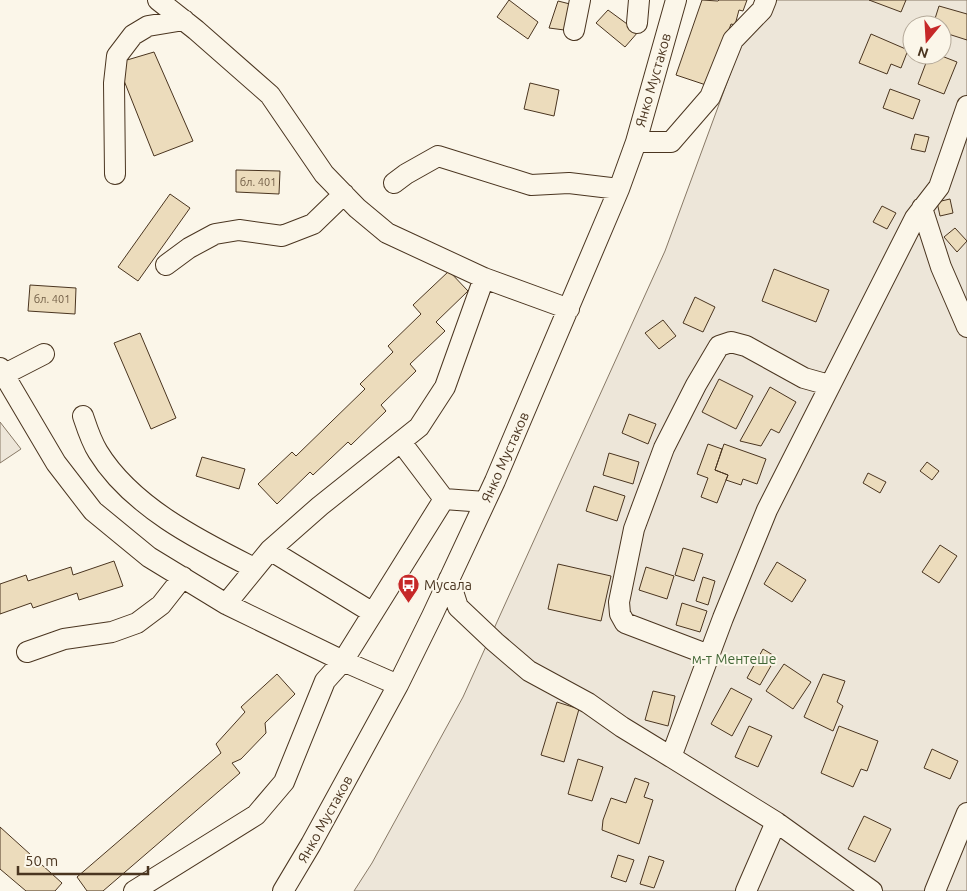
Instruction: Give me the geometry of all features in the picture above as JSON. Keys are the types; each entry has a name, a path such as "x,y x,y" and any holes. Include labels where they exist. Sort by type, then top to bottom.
{"street":[{"path":"158,0 184,20 270,95 324,174 357,208 387,233 484,278 569,309"},
{"path":"574,30 580,0"},
{"path":"637,23 639,0"},
{"name":"Янко Мустаков","path":"283,891 312,844 398,685 486,502 620,189 636,142 676,0"},
{"path":"636,142 671,142 710,96 733,40 762,10 766,0"},
{"path":"115,174 114,82 117,56 133,35 148,26 184,20"},
{"path":"671,757 709,655 767,510 915,218 939,187 967,106"},
{"path":"394,183 438,156 531,185 569,183 620,189"},
{"path":"166,265 189,248 215,234 239,230 282,236 313,224 344,194"},
{"path":"922,208 941,268 967,327"},
{"path":"226,604 270,550 320,506 419,427 445,387 484,278"},
{"path":"709,655 625,623 620,614 619,602 634,529 664,448 696,385 719,346 731,342 746,346 804,378 829,385"},
{"path":"44,354 3,371 56,464 93,511 150,557 226,604 343,661 398,685"},
{"path":"83,416 97,451 125,487 164,517 254,568"},
{"path":"401,442 444,499 486,502"},
{"path":"134,891 256,814 284,782 325,682 343,661 444,499"},
{"path":"270,550 372,612"},
{"path":"28,652 64,639 112,632 137,623 161,605 182,577"},
{"path":"449,579 458,607 494,642 529,671 588,703 622,728 776,822 872,891"},
{"path":"935,891 967,812"},
{"path":"746,891 776,822"}],"green space":[{"name":"м-т Ментeше","path":"760,0 967,0 967,891 354,891 372,863 463,697 665,251 746,31"},
{"path":"0,422 21,449 0,463"}],"building":[{"path":"509,0 538,22 528,39 497,17"},
{"path":"702,0 747,0 743,11 739,10 735,25 731,24 709,86 676,75"},
{"path":"869,0 906,0 901,12"},
{"path":"558,1 578,6 572,31 549,28"},
{"path":"939,6 967,14 967,40 952,35 952,15 936,15"},
{"path":"608,10 638,32 625,47 596,23"},
{"path":"871,34 902,47 901,68 891,64 887,74 859,63"},
{"path":"154,52 193,141 154,156 117,63"},
{"path":"952,60 957,62 944,94 918,84 925,65 952,65"},
{"path":"530,83 559,90 554,116 524,109"},
{"path":"890,89 920,100 913,119 883,108"},
{"path":"915,134 929,137 925,152 911,149"},
{"path":"236,170 280,171 279,194 236,192"},
{"path":"170,194 190,208 138,281 118,267"},
{"path":"950,199 953,213 940,216 937,202"},
{"path":"882,206 896,213 887,229 873,222"},
{"path":"955,228 967,241 957,252 944,237"},
{"path":"774,269 829,290 816,322 762,301"},
{"path":"449,271 468,291 436,322 445,331 410,364 416,371 381,405 386,411 351,445 348,442 313,475 310,472 277,504 258,484 292,452 296,456 365,389 360,384 393,352 388,346 421,314 413,305"},
{"path":"30,285 76,288 75,314 28,311"},
{"path":"695,297 715,307 703,332 683,323"},
{"path":"663,320 676,336 659,349 645,333"},
{"path":"140,333 176,418 151,429 114,343"},
{"path":"719,379 753,396 736,429 702,412"},
{"path":"770,387 796,402 779,433 771,429 761,446 740,441"},
{"path":"629,414 656,424 648,444 622,433"},
{"path":"708,444 722,449 715,470 728,475 717,503 701,497 708,478 697,474"},
{"path":"724,444 766,459 757,484 743,479 741,485 726,480 728,475 715,470"},
{"path":"609,453 639,462 633,484 603,475"},
{"path":"202,457 245,469 239,489 196,476"},
{"path":"927,462 939,471 932,480 920,471"},
{"path":"868,473 886,482 880,493 863,483"},
{"path":"594,486 625,496 617,521 586,511"},
{"path":"940,545 957,556 939,583 922,572"},
{"path":"683,548 703,554 694,581 675,575"},
{"path":"114,561 123,586 79,600 77,593 33,608 31,603 0,614 0,584 26,575 28,581 71,567 73,575"},
{"path":"777,562 806,580 792,602 764,584"},
{"path":"558,564 611,576 601,621 548,609"},
{"path":"646,567 674,576 667,599 639,590"},
{"path":"703,577 715,581 708,605 696,601"},
{"path":"682,603 707,611 700,632 676,625"},
{"path":"763,649 776,657 760,685 747,678"},
{"path":"784,664 811,682 793,709 766,691"},
{"path":"277,674 295,694 265,723 266,733 241,759 232,763 240,773 103,891 87,891 77,877 221,753 216,744 245,712 241,707"},
{"path":"823,674 845,681 837,702 843,706 833,731 804,717"},
{"path":"731,688 752,699 732,736 711,724"},
{"path":"653,691 675,696 668,726 645,720"},
{"path":"557,702 579,709 564,762 541,755"},
{"path":"749,726 772,736 758,767 735,757"},
{"path":"839,726 878,741 867,771 861,769 853,787 821,773"},
{"path":"932,749 958,761 950,779 924,768"},
{"path":"578,759 603,767 592,801 568,794"},
{"path":"635,778 649,783 644,797 653,800 639,844 602,830 603,820 611,798 626,803"},
{"path":"864,816 891,829 875,862 848,849"},
{"path":"0,827 62,883 55,891 26,891 0,869"},
{"path":"618,855 634,860 626,882 611,877"},
{"path":"649,856 664,861 654,888 640,884"}],"place":[{"name":"Мусала","path":"408,604"}]}
